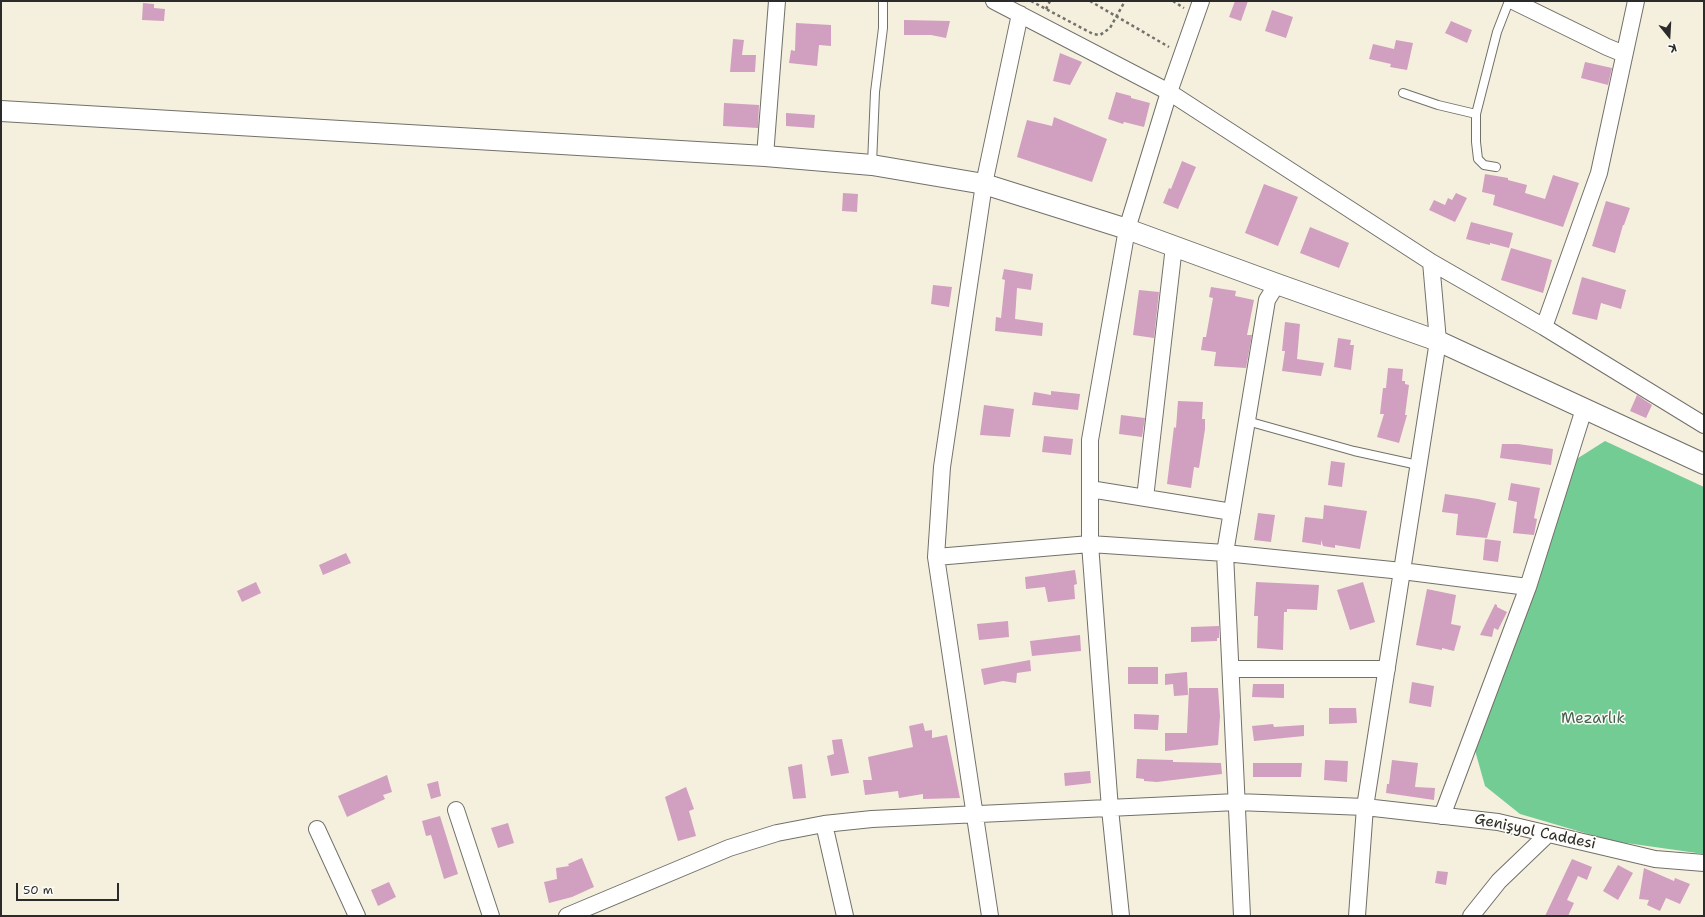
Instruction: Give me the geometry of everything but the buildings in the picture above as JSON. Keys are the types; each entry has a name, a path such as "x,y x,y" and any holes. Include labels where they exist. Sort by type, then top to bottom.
{"street":[{"path":"765,156 777,1"},
{"path":"994,1 1169,92 1431,262 1544,328 1704,425"},
{"path":"1121,916 1110,809 1090,544 1090,440 1127,229 1169,92 1201,1"},
{"path":"1513,1 1624,54"},
{"path":"1544,328 1599,173 1636,1"},
{"path":"990,916 936,557 942,467 984,184 1020,14"},
{"path":"1,111 765,156 872,165 984,184 1127,229 1438,341 1704,464"},
{"path":"1145,498 1174,246"},
{"path":"1357,916 1365,807 1438,341 1431,262"},
{"path":"1242,916 1225,553 1267,300 1277,284"},
{"path":"1442,816 1528,587 1584,409"},
{"path":"1090,489 1232,512"},
{"path":"936,557 1090,544 1225,553 1402,571 1528,587"},
{"path":"1231,669 1387,669"},
{"name":"Genişyol Caddesi","path":"567,916 729,848 777,833 824,824 872,818 1110,809 1237,802 1365,807 1498,822 1654,858 1704,863"},
{"path":"456,810 491,916"},
{"path":"824,824 845,916"},
{"path":"316,829 358,916"},
{"path":"1471,916 1499,881 1548,834"}],"lane":[{"path":"872,165 875,92 883,28 883,1"},
{"path":"1496,167 1484,165 1478,159 1476,142 1476,114 1497,32 1509,1"},
{"path":"1404,93 1438,105 1476,114"},
{"path":"1247,421 1354,451 1418,465"}],"path":[{"path":"1031,1 1096,35 1103,34 1108,31 1125,1"},
{"path":"1046,9 1050,1"},
{"path":"1090,1 1182,54"}],"green space":[{"name":"Mezarlık","path":"1605,441 1704,487 1704,854 1612,841 1520,814 1485,786 1469,729 1575,460"}]}
